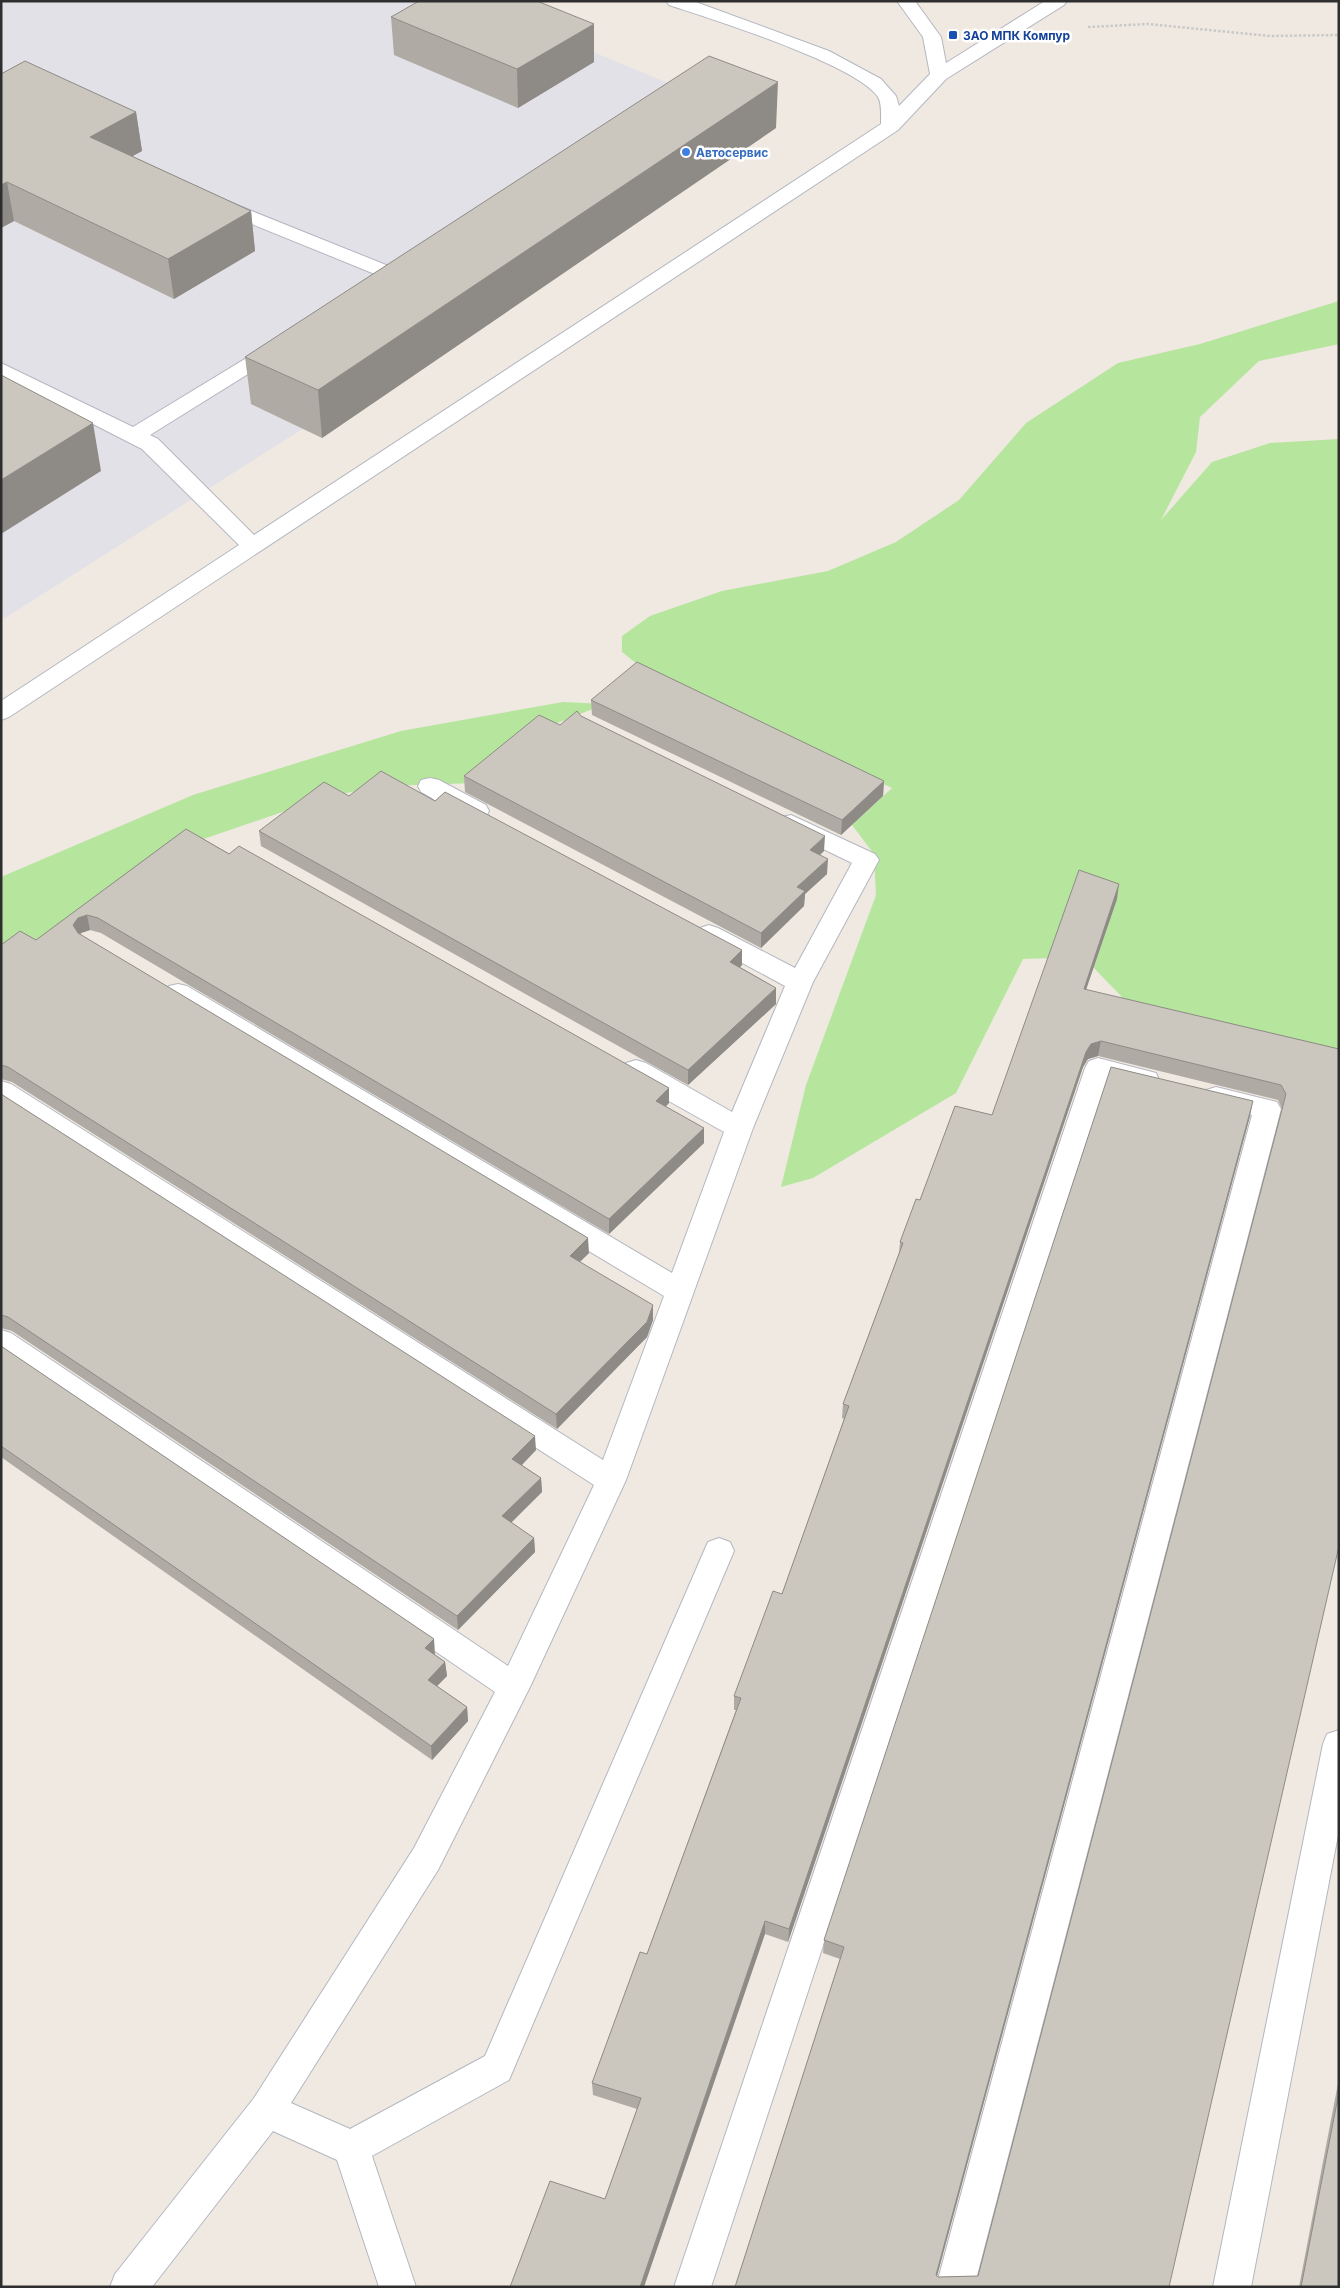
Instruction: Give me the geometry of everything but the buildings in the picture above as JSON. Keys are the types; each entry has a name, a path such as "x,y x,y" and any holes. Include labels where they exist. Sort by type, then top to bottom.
{"street":[{"path":"675,1 827,56 873,81 887,96 891,126"},
{"path":"906,1 932,37 939,75"},
{"path":"1,712 891,126 939,75 1058,1"},
{"path":"196,195 394,275"},
{"path":"134,436 293,337"},
{"path":"1,369 150,444 253,546"},
{"path":"430,786 500,823"},
{"path":"128,2287 267,2110 426,1859 514,1686 611,1480 739,1128 800,982 866,860 768,812"},
{"path":"685,922 800,982"},
{"path":"159,982 679,1291"},
{"path":"617,1060 739,1128"},
{"path":"692,2287 1098,1068 1267,1109 955,2287"},
{"path":"1,1091 611,1480"},
{"path":"1,1341 514,1686"},
{"path":"351,2148 496,2068 719,1551"},
{"path":"1232,2287 1339,1744"},
{"path":"267,2110 351,2148 398,2287"}],"path":[{"path":"1032,17 1051,26 1085,27 1154,24 1249,34 1319,37 1339,35"}],"shaded area":[{"path":"1,1 471,1 776,128 5,618 1,615"}],"green space":[{"path":"1339,301 1339,344 1259,361 1200,417 1196,452 1161,520 1212,462 1270,443 1339,439 1339,1065 1143,1019 1094,968 1051,958 1023,959 956,1093 813,1178 781,1187 806,1085 876,895 874,854 852,825 892,788 646,671 622,652 622,636 650,616 722,591 828,571 896,542 959,500 1026,423 1118,363 1200,344"},
{"path":"563,702 605,704 540,730 476,783 383,786 326,797 189,844 102,909 23,946 1,963 1,877 193,795 401,731"}],"place":[{"name":"ЗАО МПК Компур","path":"953,35"},
{"name":"Автосервис","path":"686,152"}]}
